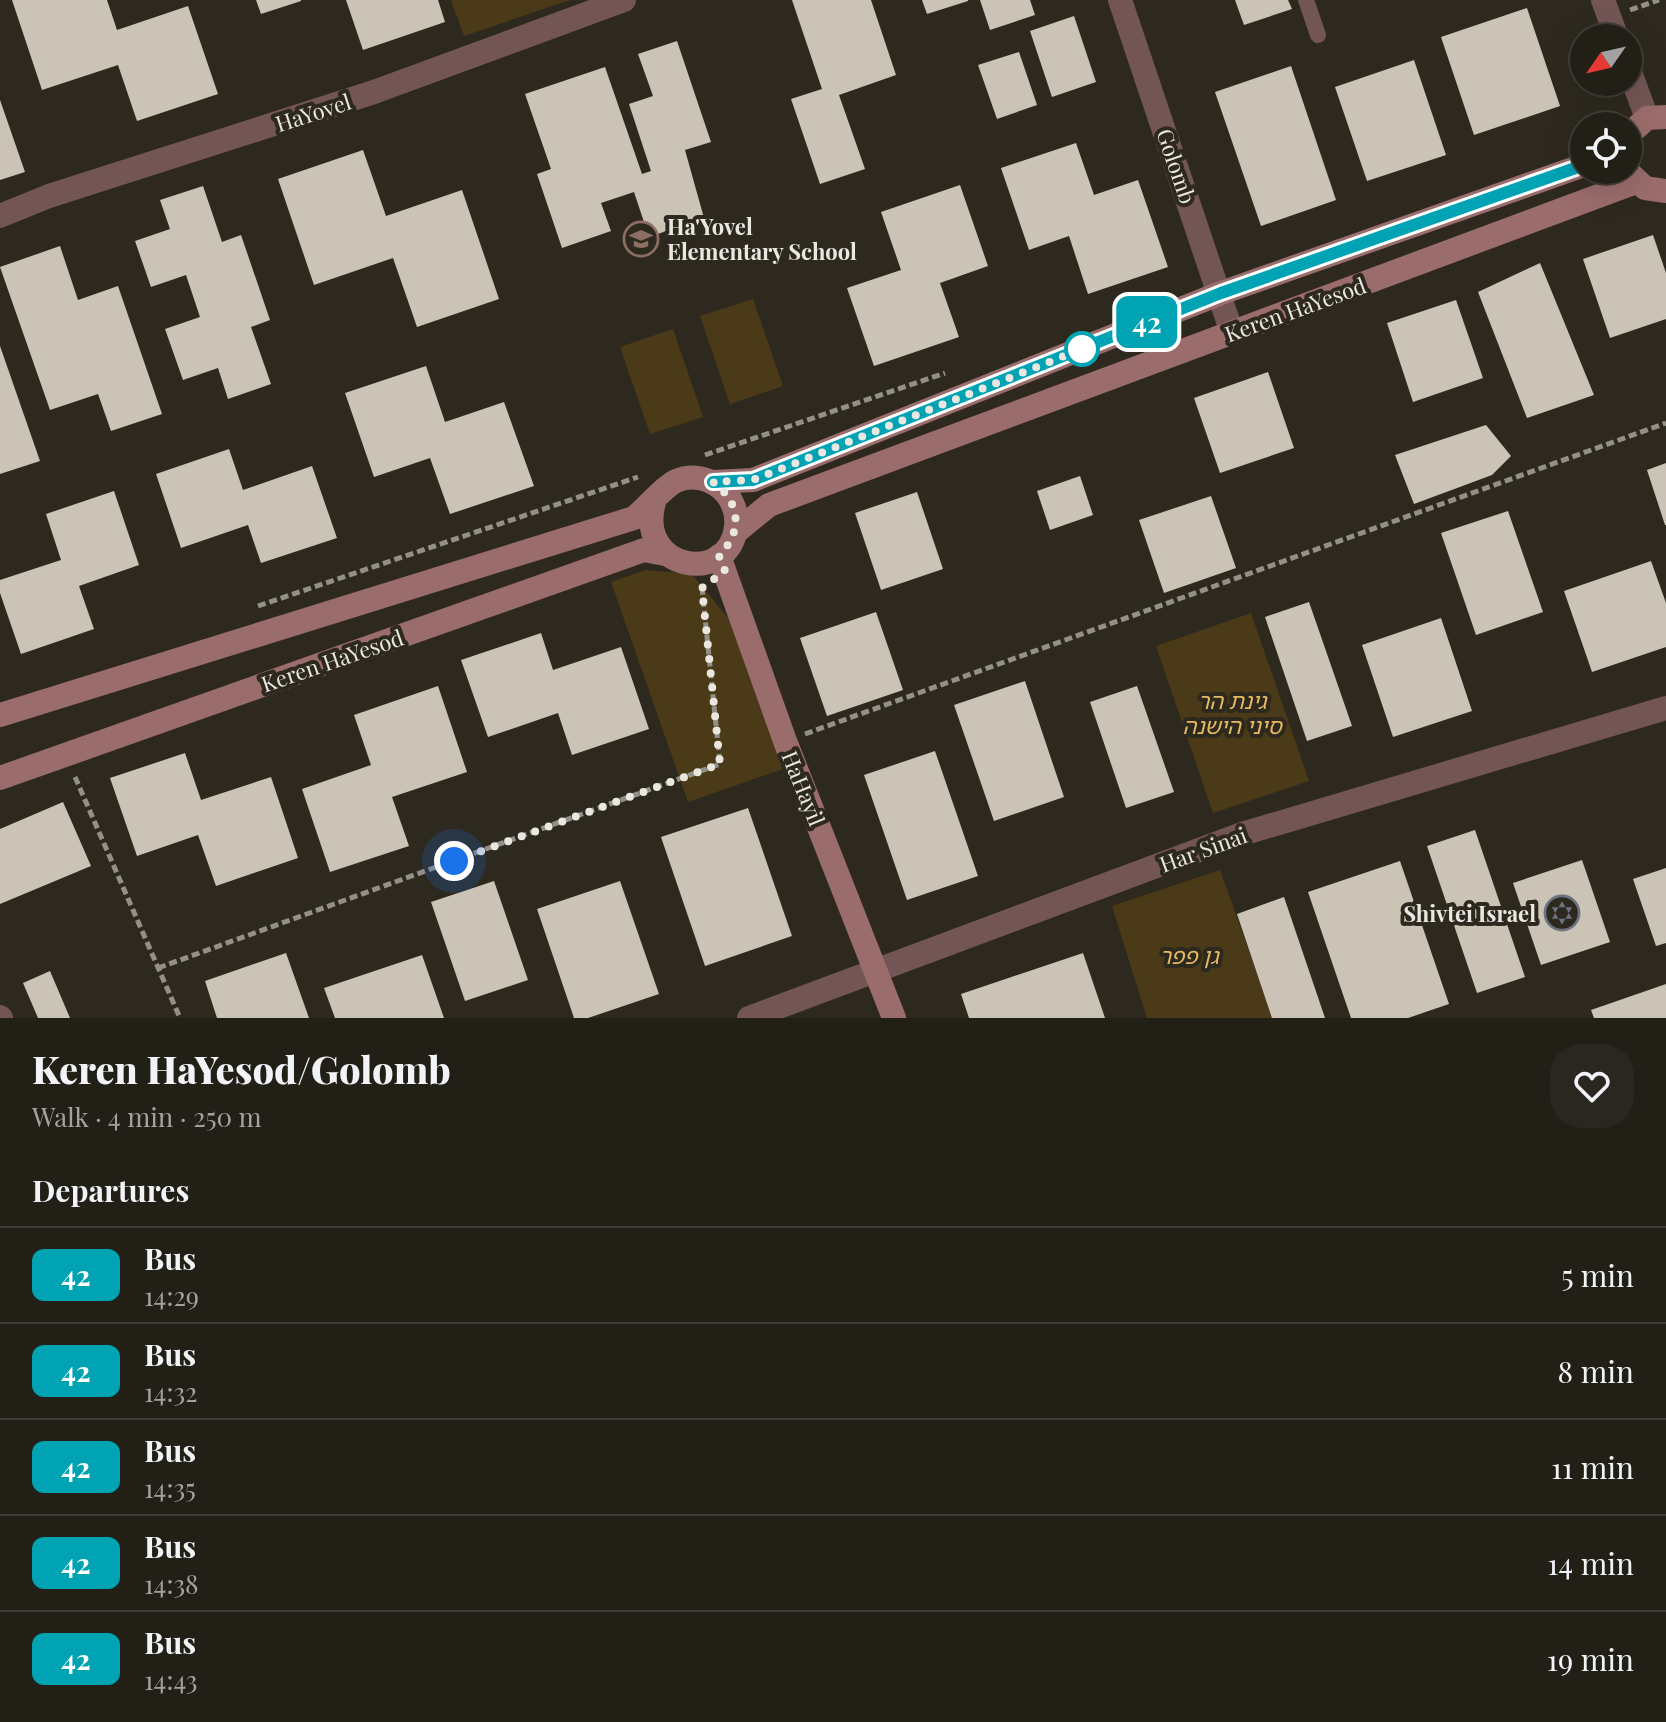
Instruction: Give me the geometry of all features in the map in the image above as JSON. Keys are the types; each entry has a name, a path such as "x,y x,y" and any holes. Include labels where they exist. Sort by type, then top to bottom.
{"street":[{"name":"HaYovel","path":"0,216 49,196 374,92 624,0"},
{"name":"Golomb","path":"1120,0 1232,333"},
{"path":"1603,0 1612,24"},
{"path":"1642,92 1656,118"},
{"name":"Keren HaYesod","path":"713,482 753,480 1221,293 1570,170"},
{"name":"Keren HaYesod","path":"736,532 769,505 1232,333 1611,184"},
{"path":"1640,184 1645,188 1666,191"},
{"path":"700,478 713,482 734,503 736,532 722,564 691,564 665,554 651,530 654,502 673,482 700,478"},
{"name":"Keren HaYesod","path":"0,715 634,518 654,502"},
{"name":"Keren HaYesod","path":"0,778 644,550 665,554"},
{"name":"HaHayil","path":"722,564 785,741 894,1018"},
{"name":"Har Sinai","path":"749,1018 1242,834 1666,708"}],"lane":[{"path":"1306,0 1318,35"}],"path":[{"path":"691,459 947,373"},
{"path":"785,741 1666,423"},
{"path":"256,606 646,474"},
{"path":"158,968 720,764 702,588 722,564"},
{"path":"65,754 180,1018"}],"green space":[{"path":"451,0 570,0 464,36"},
{"path":"753,299 783,386 730,404 700,316"},
{"path":"673,329 703,417 650,434 620,347"},
{"path":"646,570 692,574 732,623 783,769 688,802 611,582"},
{"name":"גינת הר סיני הישנה","path":"1251,613 1309,781 1213,813 1156,646"},
{"name":"גן פפר","path":"1220,870 1273,1018 1147,1018 1112,906"}],"building":[{"path":"12,0 107,0 117,30 188,6 218,94 137,121 118,65 42,90"},
{"path":"256,0 301,0 301,1 261,14"},
{"path":"346,0 438,0 445,22 363,50"},
{"path":"792,0 871,0 896,75 839,95 865,169 820,184 791,99 822,89"},
{"path":"922,0 968,0 968,1 927,14"},
{"path":"980,0 1030,0 1035,15 990,30"},
{"path":"1235,0 1288,0 1292,9 1244,25"},
{"path":"1527,8 1560,106 1474,135 1441,37"},
{"path":"1074,16 1096,82 1052,97 1030,31"},
{"path":"677,41 711,142 685,150 704,218 649,237 634,192 601,203 611,231 562,248 537,174 551,169 525,94 605,67 642,174 651,171 629,104 653,96 638,54"},
{"path":"1019,52 1037,105 997,119 978,65"},
{"path":"1414,60 1446,155 1367,181 1335,87"},
{"path":"1291,66 1336,200 1261,226 1215,92"},
{"path":"0,100 25,172 0,180"},
{"path":"1076,143 1094,195 1138,180 1168,267 1088,294 1069,236 1029,250 1001,168"},
{"path":"363,150 386,216 462,190 499,299 417,327 393,258 314,285 278,179"},
{"path":"960,185 988,266 940,283 959,337 874,366 847,288 901,270 881,212"},
{"path":"203,186 222,242 241,235 270,320 251,327 271,384 228,399 218,368 183,380 165,329 200,317 186,275 151,287 135,241 170,229 160,200"},
{"path":"1653,235 1666,273 1666,319 1610,338 1583,259"},
{"path":"60,246 78,300 118,286 162,414 111,431 98,394 50,410 0,267"},
{"path":"1540,263 1594,395 1527,418 1478,292"},
{"path":"1456,300 1483,378 1413,402 1387,323"},
{"path":"0,346 40,461 0,474"},
{"path":"426,366 445,422 504,402 534,486 450,514 430,458 374,477 345,393"},
{"path":"1268,372 1294,448 1220,473 1194,398"},
{"path":"1486,425 1511,456 1492,475 1414,504 1395,455"},
{"path":"229,449 243,490 312,466 337,538 261,563 248,525 181,548 156,474"},
{"path":"1666,463 1666,525 1665,525 1647,470"},
{"path":"1080,476 1093,515 1050,530 1037,491"},
{"path":"114,491 139,565 79,586 94,629 21,654 0,593 0,580 61,560 46,514"},
{"path":"917,492 943,569 881,590 855,513"},
{"path":"1211,496 1236,568 1164,593 1139,520"},
{"path":"1508,511 1543,612 1476,635 1441,533"},
{"path":"1651,561 1666,603 1666,647 1592,672 1564,591"},
{"path":"1309,602 1352,726 1307,741 1265,617"},
{"path":"876,612 903,690 827,716 800,638"},
{"path":"1441,618 1472,711 1393,737 1362,645"},
{"path":"541,633 553,670 621,647 649,729 572,755 558,713 488,737 461,660"},
{"path":"1025,681 1064,797 994,821 954,705"},
{"path":"438,686 467,772 392,797 409,846 330,872 302,789 371,765 354,715"},
{"path":"1137,686 1174,792 1126,808 1090,702"},
{"path":"935,751 978,876 907,900 864,775"},
{"path":"185,753 201,800 271,777 298,858 216,886 198,835 137,856 110,778"},
{"path":"63,802 91,866 0,904 0,829"},
{"path":"748,808 792,936 705,966 661,837"},
{"path":"1475,830 1525,977 1477,993 1427,846"},
{"name":"Shivtei Israel","path":"1582,860 1610,942 1541,965 1513,883"},
{"path":"1400,861 1449,1004 1408,1018 1351,1018 1308,892"},
{"path":"1666,868 1666,943 1656,946 1633,879"},
{"path":"494,881 528,980 465,1001 431,902"},
{"path":"620,881 659,994 588,1018 574,1018 537,909"},
{"path":"1284,897 1325,1018 1272,1018 1237,914"},
{"path":"286,953 309,1018 217,1018 205,981"},
{"path":"1083,953 1105,1018 969,1018 961,994"},
{"path":"422,955 444,1018 335,1018 324,988"},
{"path":"50,971 70,1018 38,1018 23,983"},
{"path":"1666,984 1666,1018 1594,1018 1591,1010"}],"bus line":[{"name":"42","path":"713,482 753,480 1221,293 1570,170"}],"place":[{"name":"Ha'Yovel Elementary School","path":"641,239"},
{"name":"Shivtei Israel","path":"1562,913"}],"route":[{"path":"454,861 720,764 702,588 725,571 719,556 736,532 737,518 734,503 713,482 753,480 1082,349"}]}
